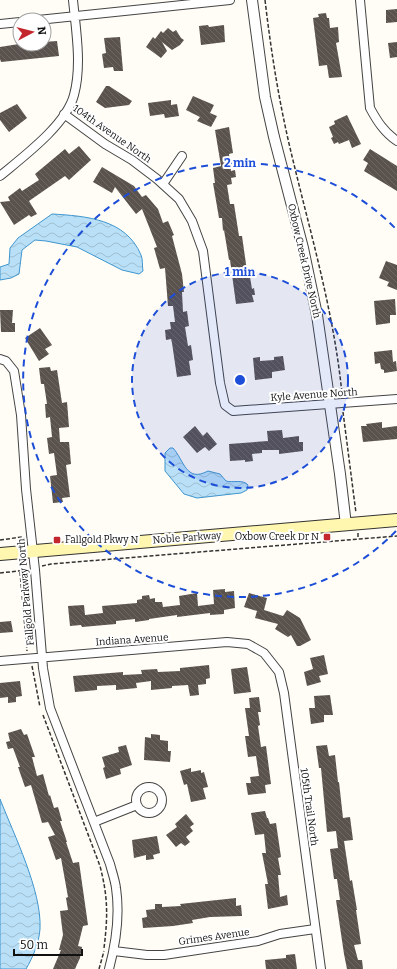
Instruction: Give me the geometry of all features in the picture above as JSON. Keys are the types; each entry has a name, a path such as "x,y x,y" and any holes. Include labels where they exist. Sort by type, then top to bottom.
{"main road":[{"name":"Noble Parkway","path":"0,554 32,550 397,520"}],"street":[{"name":"104th Avenue North","path":"73,0 78,63 77,78 74,96 64,114 105,144 132,160 163,184 179,199 192,221 203,251 220,383 226,405 233,411"},
{"path":"52,18 230,0"},
{"name":"Oxbow Creek Drive North","path":"252,0 265,97 303,248 322,342 346,525"},
{"path":"360,0 370,108 388,135 397,141"},
{"path":"0,24 12,23"},
{"path":"0,176 41,141 64,114"},
{"path":"163,184 182,156"},
{"name":"Fallgold Parkway North","path":"0,359 6,361 14,372 21,415 26,489 43,668 50,708 110,864 116,888 117,917 114,951 110,969"},
{"name":"Kyle Avenue North","path":"233,411 397,399"},
{"name":"Indiana Avenue","path":"0,660 227,642 248,644 264,653"},
{"name":"105th Trail North","path":"264,653 279,672 284,693 321,969"},
{"path":"94,822 136,805"},
{"name":"Grimes Avenue","path":"114,951 147,955 164,955 258,941 280,934 315,929"}],"path":[{"path":"265,0 279,92 291,152 326,296 342,393"},
{"path":"342,412 356,507"},
{"path":"51,564 397,536"},
{"path":"0,540 22,537"},
{"path":"0,573 20,572"}],"water":[{"path":"52,214 91,218 115,227 126,234 134,243 142,257 143,271 139,274 122,270 77,247 35,240 22,250 19,274 11,278 0,280 0,267 9,264 10,248 18,238"},
{"path":"170,448 173,448 190,472 201,474 208,471 220,474 226,481 246,483 248,485 247,490 241,493 197,498 184,494 165,471 165,453"},
{"path":"0,799 26,863 37,898 40,929 37,945 26,969 0,969"}],"building":[{"path":"397,9 397,22 386,23 386,10"},
{"path":"326,13 327,18 329,18 330,28 338,27 339,42 336,43 342,77 329,78 327,65 319,66 313,18 319,17 318,14"},
{"path":"208,25 209,27 224,25 225,42 201,45 199,26"},
{"path":"168,28 173,32 176,30 184,40 180,45 172,50 162,42 167,51 161,58 146,47 153,37 155,39 161,31 163,33"},
{"path":"120,37 123,71 114,71 113,67 104,68 102,54 106,53 104,38"},
{"path":"52,41 57,41 59,56 1,62 0,47 12,45 12,52 52,52"},
{"path":"397,42 397,57 390,58 388,43"},
{"path":"106,86 109,86 132,101 129,105 105,108 96,102"},
{"path":"193,96 214,105 210,113 217,116 211,127 197,121 200,117 186,110"},
{"path":"171,100 171,105 177,104 179,116 165,118 164,114 150,116 148,103"},
{"path":"17,104 27,118 9,132 0,120 0,113"},
{"path":"347,115 361,144 352,148 349,140 339,144 338,142 334,144 329,127 335,124 334,121"},
{"path":"229,127 233,153 229,154 231,171 235,170 236,177 231,178 232,184 227,185 230,204 234,204 239,236 242,236 248,278 250,277 252,289 254,288 255,295 252,295 254,302 236,304 230,260 224,230 223,231 222,218 219,218 213,183 215,183 213,168 221,166 215,130"},
{"path":"79,146 91,160 69,180 65,176 29,201 37,214 31,217 29,215 14,225 0,202 10,201 8,197 20,188 22,191 39,180 35,174 65,149 69,154"},
{"path":"370,149 397,166 397,191 364,171 368,163 363,160"},
{"path":"102,167 134,186 142,197 146,195 158,209 163,223 168,221 174,235 172,236 182,274 184,292 182,292 183,312 187,311 189,326 185,327 188,346 191,345 193,360 189,361 191,375 177,377 171,339 166,340 165,330 171,329 170,322 175,322 173,306 168,306 165,268 160,269 154,248 157,247 142,209 136,214 115,187 112,193 93,182"},
{"path":"386,261 397,265 397,290 387,286 389,282 379,278"},
{"path":"395,299 396,315 390,315 390,323 376,325 374,301"},
{"path":"0,310 13,310 12,323 15,323 15,332 1,332"},
{"path":"40,328 52,345 45,349 49,354 39,361 25,338"},
{"path":"392,350 393,362 396,361 397,371 384,373 384,370 381,369 380,363 375,364 374,352"},
{"path":"283,356 285,370 272,372 272,378 255,380 253,358 260,357 260,361 274,360 274,357"},
{"path":"50,367 51,371 57,370 62,403 67,402 69,427 59,428 60,442 69,442 71,464 66,465 70,497 62,498 63,502 53,503 50,476 57,475 54,453 49,454 47,438 52,437 50,417 46,418 45,404 47,404 44,384 41,384 39,368"},
{"path":"382,422 382,428 397,426 397,439 363,442 361,426"},
{"path":"195,426 203,436 207,432 217,444 209,451 205,447 197,453 183,437"},
{"path":"282,430 283,438 299,436 299,442 303,442 303,451 279,454 279,450 262,450 262,453 252,454 253,461 230,461 229,444 268,441 267,431"},
{"path":"225,589 225,592 234,591 235,608 224,610 224,614 210,615 210,613 177,617 177,615 135,622 135,619 116,621 116,624 82,627 81,625 70,626 68,606 84,605 85,615 103,613 102,606 137,603 137,600 142,599 142,596 149,595 150,599 155,598 155,602 162,602 163,607 180,605 179,596 197,593 198,606 214,604 213,590"},
{"path":"249,593 267,598 264,610 283,616 287,610 300,618 311,640 297,646 291,635 288,637 275,629 278,624 255,618 257,611 244,607"},
{"path":"11,621 13,632 0,633 0,622"},
{"path":"324,655 328,674 319,676 321,682 307,686 304,672 313,669 310,658"},
{"path":"209,665 210,678 206,679 206,684 198,685 199,695 190,696 188,685 151,690 151,681 136,683 137,688 116,690 116,685 97,686 97,690 75,692 73,676 123,672 123,675 142,674 141,670 157,669 158,672 180,671 180,668"},
{"path":"247,667 251,692 234,694 231,669"},
{"path":"20,681 22,696 16,697 16,702 8,703 8,697 0,698 0,683"},
{"path":"330,695 333,715 324,715 324,722 311,724 309,708 315,708 314,696"},
{"path":"259,697 261,712 258,712 260,725 258,726 261,747 266,746 271,784 265,785 266,793 248,795 246,783 251,783 250,777 259,776 256,756 248,757 245,736 249,736 245,708 250,708 249,698"},
{"path":"21,729 24,735 27,734 35,757 32,757 37,776 43,774 54,808 58,807 62,821 60,821 73,863 79,862 88,925 83,926 78,946 82,947 80,958 75,969 53,969 61,950 59,950 63,935 60,911 68,910 66,898 68,897 61,858 56,860 48,837 55,835 48,822 42,823 31,785 25,787 13,748 8,749 6,742 10,741 8,733"},
{"path":"151,734 160,735 160,740 168,741 168,751 171,751 170,762 144,760 145,737 151,738"},
{"path":"126,745 132,765 120,769 121,774 106,779 102,757 119,752 118,747"},
{"path":"327,745 329,756 335,755 343,818 350,817 353,840 344,841 350,881 352,880 357,910 361,944 354,945 358,960 362,960 363,969 347,969 344,954 336,900 340,900 337,879 334,879 330,849 338,848 336,831 327,832 321,768 319,768 316,746"},
{"path":"191,768 191,772 201,770 201,773 204,772 208,787 203,788 206,799 191,802 187,784 184,785 180,771"},
{"path":"265,811 270,824 276,823 281,857 278,858 281,875 278,875 280,897 287,895 288,905 268,909 265,884 268,884 262,853 266,853 264,834 255,835 251,813"},
{"path":"186,814 194,824 190,827 193,831 186,837 190,842 185,846 181,843 176,847 166,835 177,827 175,824"},
{"path":"157,836 160,853 153,855 154,859 146,860 146,855 134,858 132,840"},
{"path":"236,898 236,906 241,905 242,916 210,917 192,920 193,923 143,928 142,918 147,917 146,910 155,909 155,904 162,904 162,907 181,906 180,904"},
{"path":"295,954 297,969 266,969 265,960 286,958 286,955"}],"place":[{"name":"Oxbow Creek Dr N","path":"327,537"},
{"name":"Fallgold Pkwy N","path":"57,540"}]}
